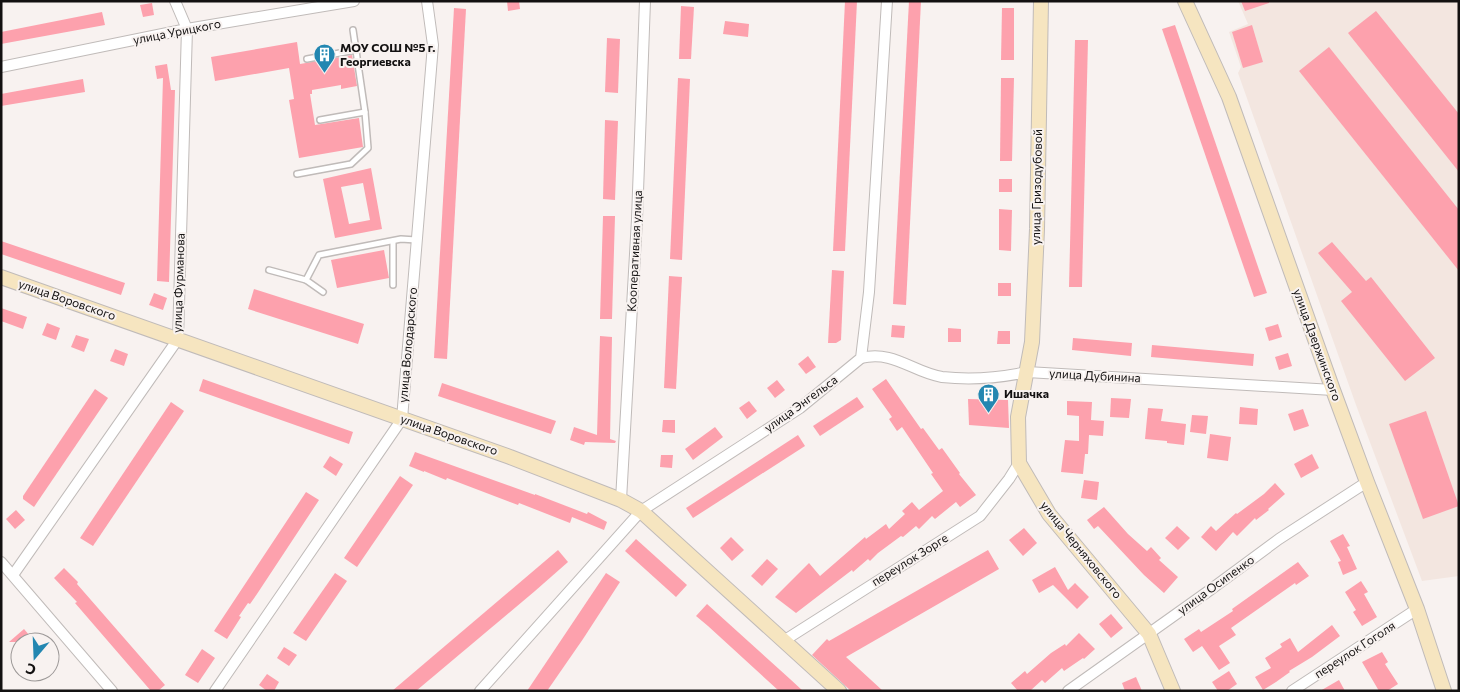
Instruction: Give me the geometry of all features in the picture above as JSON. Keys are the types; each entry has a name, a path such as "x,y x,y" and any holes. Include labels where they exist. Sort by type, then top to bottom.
{"street":[{"name":"улица Фурманова","path":"13,575 178,339 187,29 175,1"},
{"name":"улица Урицкого","path":"1,67 187,29 354,1"},
{"name":"улица Володарского","path":"215,691 402,419 432,45 427,1"},
{"name":"Кооперативная улица","path":"621,500 637,219 645,1"},
{"path":"861,358 869,292 886,1"},
{"name":"улица Гризодубовой","path":"1027,372 1032,342 1037,229 1041,1"},
{"name":"улица Дзержинского","path":"1185,1 1229,97 1333,390 1417,609 1444,691"},
{"name":"улица Воровского","path":"1,277 510,457 621,500 641,511 839,691"},
{"name":"улица Дубинина","path":"861,358 872,355 886,356 940,376 975,378 1010,376 1027,372 1333,390"},
{"name":"улица Энгельса","path":"480,691 641,511 800,408 861,358"},
{"name":"улица Черняховского","path":"1027,372 1018,417 1019,463 1049,514 1148,634 1173,691"},
{"name":"переулок Зорге","path":"785,640 980,516 1019,463"},
{"name":"улица Осипенко","path":"1068,691 1279,539 1367,482"},
{"path":"1,562 112,691"},
{"name":"переулок Гоголя","path":"1292,691 1417,609"}],"lane":[{"path":"297,174 351,164 368,148 365,112 353,30"},
{"path":"307,60 356,50"},
{"path":"320,120 365,112"},
{"path":"306,280 319,255 402,239 417,240"},
{"path":"392,241 394,285"},
{"path":"269,270 306,280 323,292"}],"shaded area":[{"path":"1238,1 1459,1 1459,576 1422,581 1356,405 1238,73 1241,67 1229,32 1248,24"}],"building":[{"path":"507,1 519,1 520,9 508,11"},
{"path":"845,1 857,1 845,251 833,251"},
{"path":"909,1 921,1 906,305 893,304"},
{"path":"1241,1 1269,1 1269,3 1245,11"},
{"path":"152,3 154,15 143,17 140,5"},
{"path":"681,6 694,7 691,59 679,59"},
{"path":"454,8 466,9 447,359 434,358"},
{"path":"1002,8 1014,8 1014,60 1001,60"},
{"path":"1376,11 1459,114 1459,172 1348,33"},
{"path":"102,12 105,25 1,44 1,32"},
{"path":"725,21 749,24 748,37 723,34"},
{"path":"1175,25 1267,293 1254,297 1162,29"},
{"path":"1252,25 1263,62 1243,68 1232,32"},
{"path":"607,38 620,39 618,93 605,92"},
{"path":"1075,40 1088,40 1082,287 1069,287"},
{"name":"МОУ СОШ №5 г. Георгиевска","path":"297,42 300,64 352,55 357,86 341,89 341,85 312,90 312,94 310,94 315,125 359,118 363,147 299,158 289,100 294,99 289,68 215,81 211,57"},
{"path":"1329,47 1459,210 1459,271 1299,71"},
{"path":"167,64 171,90 175,90 169,282 157,281 163,78 157,79 155,66"},
{"path":"678,78 690,79 682,260 670,259"},
{"path":"1001,78 1014,78 1012,161 1000,161"},
{"path":"83,79 85,92 1,106 1,94"},
{"path":"605,120 618,121 615,200 603,199"},
{"path":"371,168 382,229 335,238 323,179","holes":["363,183 370,220 349,224 341,187"]},
{"path":"999,179 1012,179 1012,192 999,192"},
{"path":"999,209 1012,210 1011,251 999,250"},
{"path":"603,216 615,216 612,319 600,319"},
{"path":"1,241 125,283 121,295 1,254"},
{"path":"1332,242 1366,281 1371,277 1435,358 1405,381 1341,301 1352,292 1318,253"},
{"path":"384,250 389,278 337,288 331,260"},
{"path":"832,270 844,271 841,340 836,343 828,343"},
{"path":"669,276 682,277 676,389 664,388"},
{"path":"998,283 1011,283 1011,296 998,296"},
{"path":"254,289 364,324 358,344 248,309"},
{"path":"154,293 167,298 163,310 149,305"},
{"path":"1,308 27,317 23,329 1,321"},
{"path":"47,323 60,328 56,340 42,335"},
{"path":"1278,324 1282,337 1269,341 1265,328"},
{"path":"892,325 905,326 904,338 891,337"},
{"path":"948,328 961,329 961,342 948,342"},
{"path":"998,331 1010,331 1010,344 997,344"},
{"path":"76,335 89,339 84,352 71,347"},
{"path":"600,336 612,337 610,439 616,441 615,443 585,442 584,445 570,440 574,427 597,435"},
{"path":"1073,338 1132,343 1131,356 1072,350"},
{"path":"1152,345 1254,354 1253,366 1151,357"},
{"path":"115,349 128,354 124,366 110,361"},
{"path":"1288,353 1292,366 1279,370 1275,357"},
{"path":"808,356 816,367 806,374 798,364"},
{"path":"203,379 353,432 349,444 199,391"},
{"path":"886,379 921,429 923,428 939,450 942,448 976,495 960,507 956,502 935,519 932,516 919,529 916,526 878,553 870,561 868,559 853,572 852,570 796,613 775,597 809,563 820,576 865,537 866,539 886,524 889,529 905,514 902,511 912,502 919,510 943,491 902,427 897,431 889,419 892,417 872,389"},
{"path":"777,380 785,390 775,398 767,388"},
{"path":"442,383 556,421 551,434 438,396"},
{"path":"95,389 108,398 34,507 23,499 23,496"},
{"path":"857,397 864,407 820,436 813,426"},
{"path":"1111,398 1131,399 1129,418 1110,417"},
{"name":"Ишачка","path":"968,399 1008,400 1009,428 969,425"},
{"path":"749,401 757,411 747,419 739,408"},
{"path":"1067,401 1092,402 1091,420 1104,421 1103,436 1089,435 1088,454 1085,454 1083,474 1061,472 1065,440 1079,441 1079,416 1067,415"},
{"path":"171,402 184,411 93,546 80,538"},
{"path":"1240,407 1258,409 1257,425 1239,424"},
{"path":"1148,408 1163,409 1161,421 1186,424 1184,445 1145,439"},
{"path":"1303,409 1309,426 1294,431 1288,414"},
{"path":"1426,411 1459,506 1423,519 1389,424"},
{"path":"1192,415 1208,416 1206,434 1190,432"},
{"path":"663,420 675,420 675,433 662,432"},
{"path":"715,427 723,437 693,460 685,449"},
{"path":"1210,434 1231,437 1228,461 1207,458"},
{"path":"798,435 805,446 693,518 686,508"},
{"path":"415,452 587,514 588,512 607,522 604,530 572,517 570,523 519,503 518,505 447,478 446,480 409,466"},
{"path":"1312,454 1319,468 1301,478 1294,464"},
{"path":"661,455 673,455 672,468 660,467"},
{"path":"330,456 343,464 336,476 323,467"},
{"path":"400,476 413,485 357,567 344,558"},
{"path":"1084,480 1099,482 1097,500 1081,498"},
{"path":"1275,483 1285,494 1269,510 1256,520 1255,518 1237,536 1233,532 1216,551 1201,537 1211,526 1216,531 1236,513 1264,494"},
{"path":"306,492 319,500 257,594 239,616 241,617 227,639 214,631"},
{"path":"1104,507 1128,534 1147,551 1151,547 1161,558 1159,560 1178,577 1164,593 1144,575 1098,526 1094,529 1087,520"},
{"path":"16,510 25,520 15,529 6,519"},
{"path":"1177,526 1190,538 1178,550 1165,538"},
{"path":"1024,528 1037,543 1023,556 1009,540"},
{"path":"1343,534 1350,546 1347,547 1357,569 1343,575 1338,562 1341,561 1330,541"},
{"path":"731,537 744,550 732,561 720,548"},
{"path":"636,539 687,585 676,597 625,551"},
{"path":"558,550 568,562 535,591 416,691 392,691"},
{"path":"988,550 999,569 846,657 883,691 851,691 812,655 827,639 829,641"},
{"path":"767,559 778,569 762,586 751,576"},
{"path":"1298,562 1309,576 1296,585 1295,583 1231,628 1236,635 1219,646 1230,663 1219,670 1202,646 1193,652 1184,639 1199,629 1201,632 1233,611 1232,609"},
{"path":"1055,567 1068,590 1075,583 1089,597 1077,609 1053,585 1039,593 1032,580"},
{"path":"64,568 165,685 158,691 151,691 75,603 77,602 54,578"},
{"path":"335,573 347,581 306,641 293,633"},
{"path":"606,573 620,582 583,639 547,691 527,691"},
{"path":"1361,581 1368,592 1364,594 1377,617 1362,626 1353,612 1356,610 1345,592"},
{"path":"707,604 803,691 779,691 696,616"},
{"path":"1111,614 1123,628 1111,638 1099,624"},
{"path":"1332,625 1340,636 1263,690 1255,677 1271,668 1265,658 1282,647 1280,644 1290,638 1298,652"},
{"path":"1079,633 1095,649 1084,659 1064,671 1062,668 1045,683 1042,680 1030,691 1018,691 1011,683 1025,671 1027,674 1051,653 1065,644 1066,646"},
{"path":"284,647 297,655 289,666 277,658"},
{"path":"202,649 215,658 198,683 185,675"},
{"path":"1382,652 1388,662 1385,664 1398,684 1387,691 1379,691 1362,662"},
{"path":"1229,671 1237,684 1227,691 1218,691 1212,682"},
{"path":"267,674 279,682 274,691 267,691 259,685"},
{"path":"1136,677 1142,691 1125,691 1122,683"},
{"path":"1339,680 1345,691 1320,691"}],"place":[{"name":"МОУ СОШ №5 г. Георгиевска","path":"324,74"},
{"name":"Ишачка","path":"988,413"}]}
